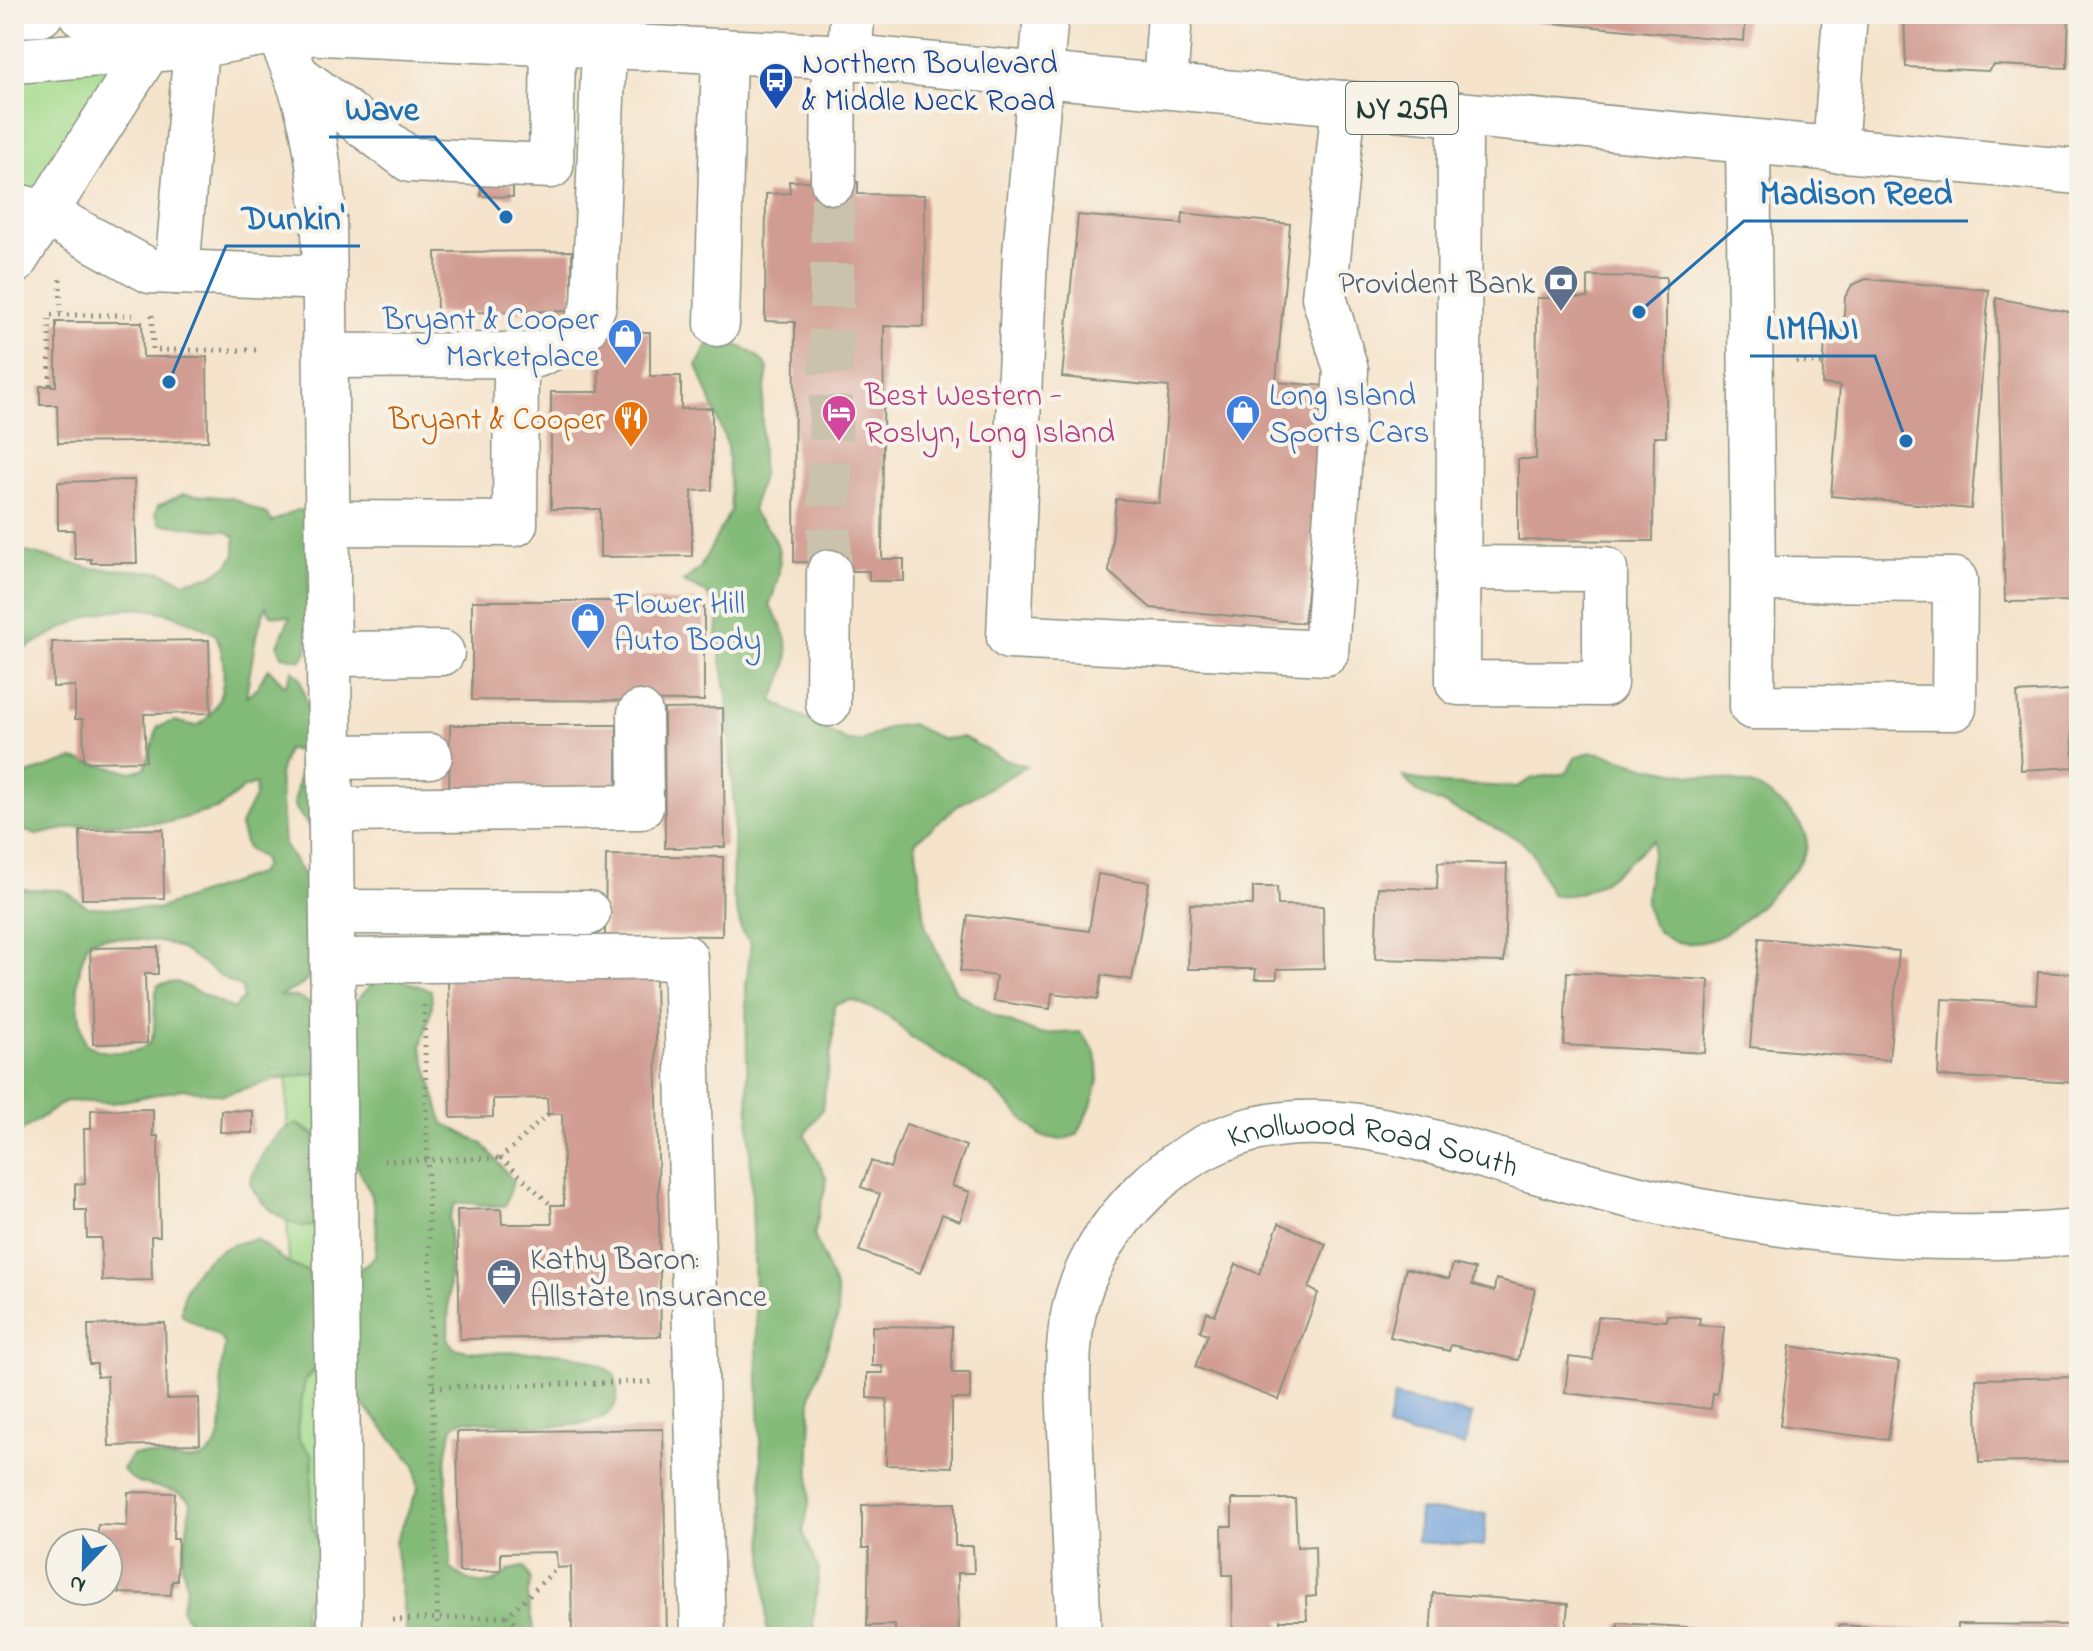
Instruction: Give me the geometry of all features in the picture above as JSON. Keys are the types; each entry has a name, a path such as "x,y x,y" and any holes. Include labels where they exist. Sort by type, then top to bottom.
{"main road":[{"path":"14,15 41,14"},
{"name":"NY 25A","path":"81,14 282,22 553,43 842,57 2079,172"},
{"path":"235,14 282,22 319,151 325,278 333,810 340,1637"},
{"path":"833,182 842,57 852,14"},
{"path":"1046,14 1025,254 1009,637 1326,653 1346,370 1324,297 1344,103"},
{"path":"1165,86 1170,14"},
{"path":"1835,150 1845,14"},
{"name":"NY 25A","path":"14,61 196,46 282,22"},
{"path":"299,77 410,160 551,166 553,43"},
{"path":"177,272 196,46"},
{"path":"326,356 537,355 573,339 585,327 594,305 604,46"},
{"path":"14,262 29,209 148,51"},
{"path":"717,324 724,51"},
{"path":"1458,568 1460,114"},
{"path":"1748,141 1752,707 1954,708 1955,580 1753,579"},
{"path":"29,209 150,271 325,278"},
{"path":"328,523 515,524 516,357"},
{"path":"828,704 829,572"},
{"path":"330,654 442,653"},
{"path":"333,810 641,807 640,713"},
{"path":"332,757 430,756"},
{"path":"334,912 588,913"},
{"path":"335,961 685,957 703,1637"},
{"name":"Knollwood Road South","path":"1079,1637 1069,1361 1076,1305 1098,1248 1132,1203 1166,1170 1246,1132 1293,1122 1346,1122 1445,1143 1583,1184 1670,1205 1831,1231 1956,1237 2079,1232"}],"path":[{"path":"60,279 61,315"},
{"path":"50,385 49,315 153,315 153,350 256,350"},
{"path":"423,960 438,1637"},
{"path":"384,1161 501,1158 548,1114"},
{"path":"501,1158 551,1205"},
{"path":"433,1387 696,1381"},
{"path":"392,1620 507,1616 557,1568"},
{"path":"507,1616 533,1637"}],"green space":[{"path":"148,51 14,262 14,61"},
{"path":"720,341 747,350 768,368 762,409 762,475 752,511 775,539 780,557 776,586 769,605 783,630 788,652 784,674 772,701 847,741 862,741 890,727 911,724 941,739 963,737 1001,758 1027,766 959,805 915,842 926,928 956,992 995,1016 1039,1034 1080,1032 1096,1056 1098,1069 1095,1095 1077,1135 1061,1140 1041,1136 991,1087 911,1037 887,1015 852,1000 834,1005 833,1040 822,1109 805,1135 827,1179 814,1235 837,1292 838,1315 811,1395 809,1504 803,1532 819,1570 813,1623 818,1637 767,1637 747,1059 746,986 751,943 742,932 732,891 734,812 727,694 717,637 719,612 706,592 683,582 700,568 731,510 727,444 697,365 709,343"},
{"path":"183,494 232,498 268,515 272,522 297,510 310,511 307,652 301,660 282,656 278,645 290,617 271,615 266,606 256,636 246,696 257,688 268,668 285,686 293,670 300,678 306,701 322,735 310,828 294,806 300,771 299,751 287,749 279,774 284,845 318,897 312,974 301,986 279,996 297,997 325,1009 316,1073 280,1078 223,1095 183,1089 113,1103 66,1101 14,1136 14,889 63,890 88,907 157,909 260,873 264,864 261,857 247,849 240,826 255,797 256,784 244,788 219,808 170,822 84,825 36,835 14,826 14,778 73,759 132,772 145,768 158,727 174,721 197,726 207,718 220,697 224,672 216,635 160,611 135,608 112,610 66,627 14,655 14,549 91,568 162,572 184,582 210,576 228,565 235,554 235,537 226,531 161,524 155,514 158,506","holes":["103,937 159,942 180,949 242,988 243,998 233,1009 177,982 158,985 154,1030 146,1046 117,1052 94,1048 85,1043 78,980 88,943"]},
{"path":"1591,752 1656,769 1758,788 1780,803 1799,823 1806,837 1804,855 1769,897 1726,933 1701,942 1679,942 1659,932 1647,911 1653,840 1619,870 1593,887 1580,893 1551,894 1532,852 1519,839 1417,792 1403,777 1441,784 1517,787 1533,778 1567,773 1575,758"},
{"path":"395,978 431,990 432,1008 421,1046 443,1123 483,1144 513,1181 506,1205 455,1204 450,1216 448,1340 454,1348 474,1352 558,1353 597,1363 615,1375 616,1402 611,1411 599,1419 583,1424 542,1426 464,1420 454,1425 446,1459 450,1568 472,1581 487,1583 502,1577 509,1570 524,1567 531,1580 527,1598 535,1636 407,1637 395,1543 418,1488 415,1465 324,1359 305,1381 297,1427 299,1440 313,1456 310,1519 328,1573 305,1602 303,1618 307,1637 211,1637 194,1629 181,1609 187,1586 182,1564 191,1503 175,1492 138,1482 122,1469 132,1455 188,1460 202,1458 212,1451 218,1441 225,1344 216,1334 182,1315 187,1286 203,1264 227,1248 256,1239 289,1264 316,1275 337,1267 358,1271 375,1256 373,1203 351,1156 358,1116 347,1070 349,1030 357,1000 371,985"},
{"path":"330,1059 336,1059 337,1267 317,1275 289,1264 287,1219 305,1227 325,1218 328,1205 308,1170 314,1160 323,1155 326,1146 324,1140 298,1124 287,1127 287,1078 316,1073"},
{"path":"297,1124 316,1137 314,1160 309,1170 312,1180 323,1191 315,1226 285,1220 260,1200 250,1183 273,1140"},
{"path":"324,1359 340,1637 307,1637 301,1610 308,1591 317,1582 320,1545 310,1519 309,1494 297,1427 305,1381"}],"water":[{"path":"1394,1396 1472,1415 1465,1446 1387,1429"},
{"path":"1419,1510 1486,1514 1484,1546 1417,1542"}],"building":[{"path":"1455,14 1746,14 1744,41"},
{"path":"1904,14 2069,14 2067,68 1994,65 1988,71 1906,67"},
{"name":"Best Western - Roslyn, Long Island","path":"789,181 858,182 858,194 925,195 924,327 884,326 882,559 904,559 904,581 869,581 869,571 824,571 824,563 794,562 795,322 765,321 766,194 790,193"},
{"path":"481,183 513,184 513,197 481,196"},
{"name":"Long Island Sports Cars","path":"1183,213 1290,224 1276,382 1327,386 1304,623 1151,608 1109,572 1116,499 1159,503 1169,387 1062,377 1078,215 1182,224"},
{"path":"572,251 572,311 437,313 436,252"},
{"path":"1588,276 1666,277 1666,437 1654,437 1653,541 1518,540 1518,459 1536,459 1537,298 1588,298"},
{"path":"1866,279 1989,290 1971,509 1831,496 1840,386 1822,384 1825,342 1842,343 1845,297 1852,285"},
{"path":"1996,298 2069,312 2079,306 2079,601 2005,602"},
{"path":"56,322 142,322 143,357 207,357 208,441 58,443 57,405 40,405 40,386 56,386"},
{"name":"Bryant & Cooper","path":"598,332 650,332 650,376 681,376 681,409 712,408 712,490 692,491 692,556 600,557 600,509 551,509 551,392 599,392"},
{"path":"134,480 137,563 91,563 91,559 75,559 74,530 58,530 58,482"},
{"name":"Flower Hill Auto Body","path":"472,601 704,601 704,701 472,700"},
{"path":"209,640 211,713 144,714 146,761 84,762 83,719 75,719 75,686 53,687 52,642"},
{"path":"2070,690 2074,767 2021,770 2017,693"},
{"path":"723,708 725,847 665,848 664,709"},
{"path":"450,725 617,725 617,789 449,789"},
{"path":"163,829 164,898 82,899 80,830"},
{"path":"606,855 723,857 722,936 605,935"},
{"path":"1438,862 1507,864 1504,962 1375,959 1378,887 1437,889"},
{"path":"1098,874 1149,882 1132,980 1102,975 1098,999 1052,993 1050,1009 993,1001 996,976 960,971 968,915 1089,931"},
{"path":"1253,887 1277,887 1278,905 1323,906 1324,968 1277,969 1277,979 1255,979 1256,969 1188,969 1190,904 1253,905"},
{"path":"1759,938 1899,951 1889,1060 1750,1047"},
{"path":"158,947 158,974 145,974 147,1043 93,1044 90,948"},
{"path":"1567,972 1709,980 1705,1053 1564,1045"},
{"path":"2038,972 2079,974 2079,1083 1938,1076 1942,999 2036,1004"},
{"path":"655,975 661,1336 460,1339 457,1210 501,1209 502,1224 552,1224 551,1205 564,1205 562,1114 548,1114 547,1098 493,1099 493,1117 451,1118 448,978"},
{"path":"153,1109 153,1136 158,1136 160,1236 151,1236 152,1280 102,1281 101,1238 87,1238 86,1210 75,1210 75,1184 85,1184 84,1129 91,1129 91,1110"},
{"path":"221,1110 253,1111 253,1133 220,1132"},
{"path":"906,1124 966,1146 952,1186 970,1192 960,1221 942,1214 920,1273 859,1251 880,1194 861,1187 871,1161 890,1168"},
{"path":"1279,1223 1326,1244 1309,1288 1318,1293 1279,1400 1195,1367 1208,1334 1200,1331 1207,1312 1215,1315 1236,1264 1259,1274"},
{"path":"1453,1264 1475,1269 1472,1285 1494,1291 1496,1279 1535,1289 1518,1360 1451,1345 1449,1351 1390,1337 1406,1268 1449,1279"},
{"path":"1667,1315 1700,1318 1699,1325 1724,1327 1717,1394 1713,1393 1711,1409 1565,1393 1569,1357 1593,1360 1598,1317 1666,1321"},
{"path":"165,1323 167,1399 199,1398 200,1444 109,1446 107,1376 97,1377 97,1364 89,1364 88,1325"},
{"path":"872,1326 952,1327 952,1373 970,1373 970,1399 952,1399 952,1467 886,1465 887,1399 867,1398 867,1373 883,1373 882,1366 872,1366"},
{"path":"1790,1346 1899,1362 1888,1440 1780,1426"},
{"path":"2079,1377 2079,1461 1979,1463 1976,1379"},
{"path":"663,1429 667,1637 572,1637 571,1567 557,1568 556,1552 501,1553 501,1571 459,1572 457,1432"},
{"path":"128,1492 175,1493 173,1539 178,1539 177,1581 172,1581 171,1595 124,1593 124,1527 98,1525 127,1526"},
{"path":"1232,1499 1295,1499 1297,1547 1315,1546 1316,1596 1306,1597 1307,1620 1280,1620 1281,1637 1233,1637 1232,1575 1223,1575 1222,1526 1232,1526"},
{"path":"955,1503 955,1546 973,1546 974,1573 958,1573 959,1637 895,1637 895,1625 867,1626 869,1548 862,1548 862,1505"},
{"path":"1433,1593 1568,1604 1565,1637 1430,1637"},
{"path":"1618,1623 1751,1631 1751,1637 1618,1637"},
{"path":"1958,1624 2079,1625 2079,1637 1958,1637"},
{"path":"1839,1625 1937,1631 1937,1637 1839,1637"}],"tunnel":[{"path":"829,572 833,182"}],"place":[{"name":"Northern Boulevard & Middle Neck Road","path":"776,111"},
{"name":"Wave","path":"506,217"},
{"name":"Madison Reed","path":"1639,312"},
{"name":"Provident Bank","path":"1561,313"},
{"name":"Bryant & Cooper Marketplace","path":"625,367"},
{"name":"Dunkin'","path":"169,382"},
{"name":"LIMANI","path":"1906,441"},
{"name":"Best Western - Roslyn, Long Island","path":"839,443"},
{"name":"Long Island Sports Cars","path":"1243,443"},
{"name":"Bryant & Cooper","path":"631,449"},
{"name":"Flower Hill Auto Body","path":"588,651"},
{"name":"Kathy Baron: Allstate Insurance","path":"504,1307"}]}
